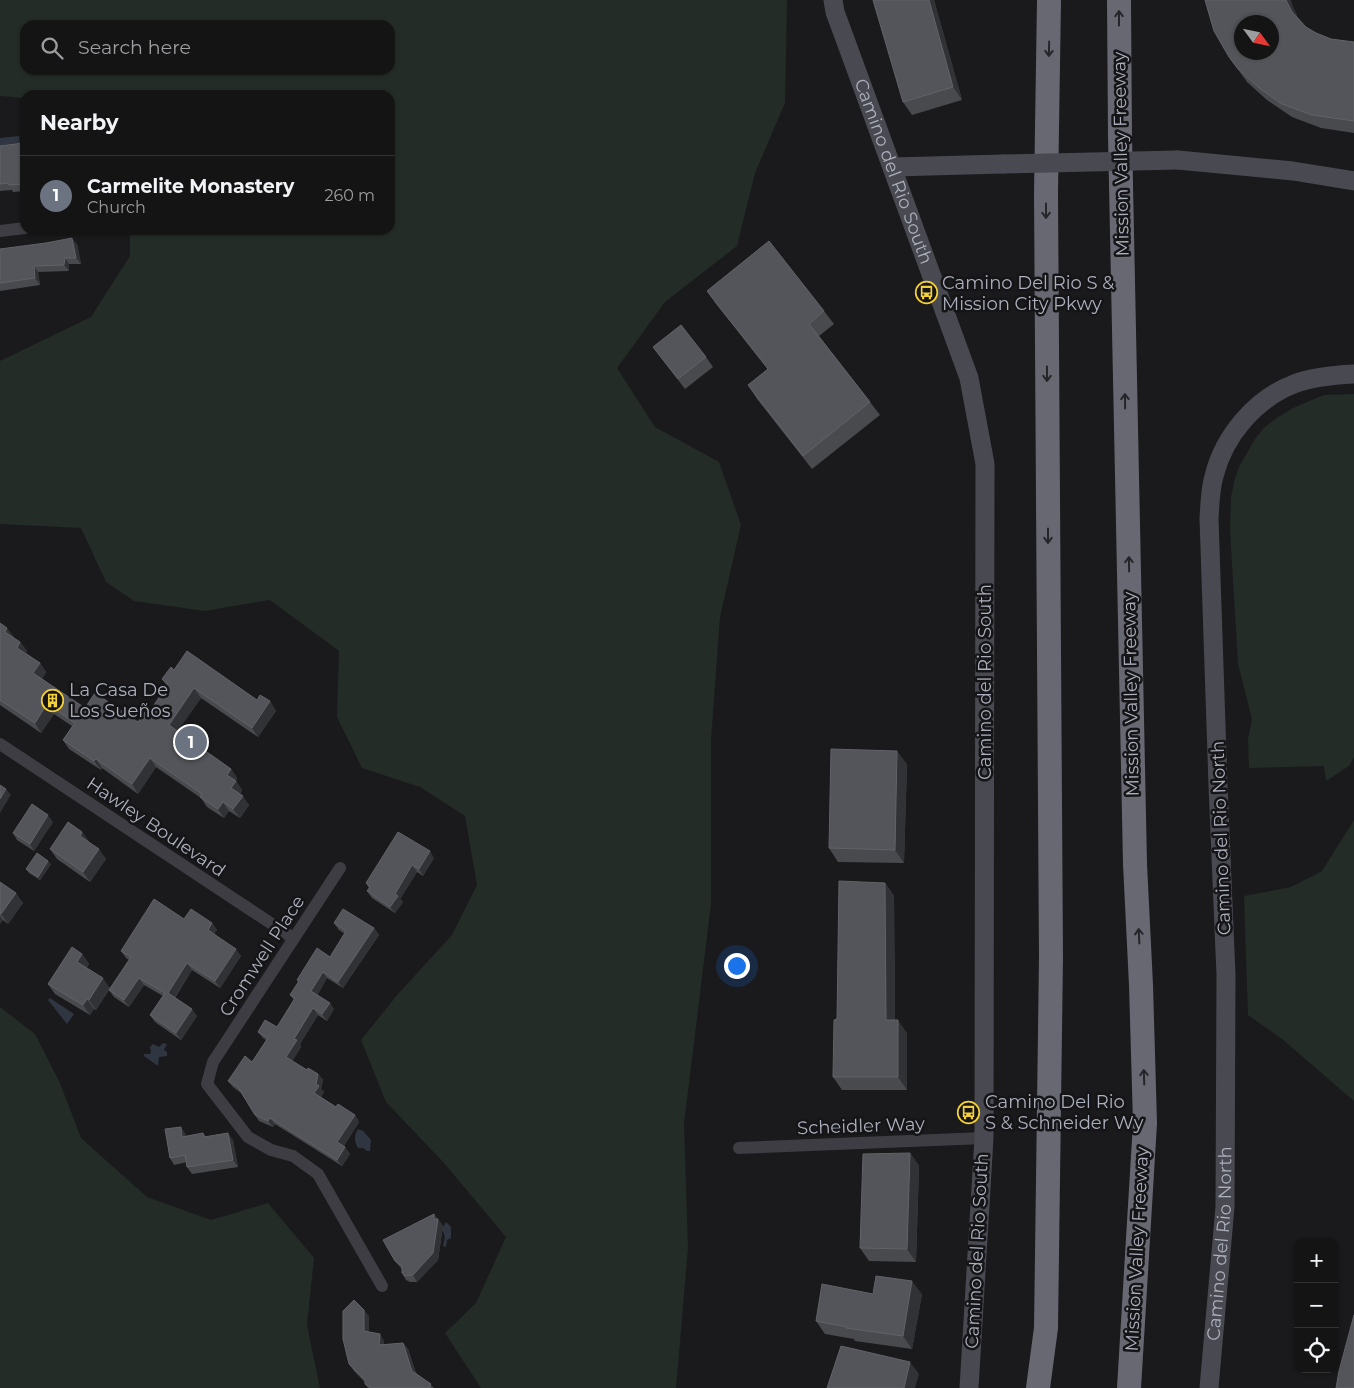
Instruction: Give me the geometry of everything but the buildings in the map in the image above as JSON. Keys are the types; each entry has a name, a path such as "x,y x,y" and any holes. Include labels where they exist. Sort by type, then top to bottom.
{"highway":[{"path":"1038,1388 1046,1328 1051,957 1046,213 1049,0"},
{"name":"Mission Valley Freeway","path":"1119,0 1120,136 1135,854 1145,1123 1128,1388"}],"street":[{"name":"Camino del Rio South","path":"834,0 835,12 969,378 985,464 984,1138 969,1388"},
{"path":"893,167 1178,160 1293,171 1354,181"},
{"path":"0,231 20,229"},
{"name":"Camino del Rio North","path":"1209,1388 1226,1207 1226,994 1209,518 1210,492 1219,459 1227,442 1237,427 1265,400 1293,384 1309,379 1354,374"},
{"name":"Hawley Boulevard","path":"0,744 293,938"},
{"name":"Cromwell Place","path":"340,868 213,1062 207,1084 248,1137 271,1150 293,1156 318,1174 382,1286"},
{"name":"Scheidler Way","path":"739,1148 984,1138"}],"shaded area":[{"path":"0,0 787,0 785,103 755,173 737,246 665,302 617,368 655,427 719,462 741,525 720,617 711,740 711,904 684,1124 688,1248 676,1388 481,1388 445,1333 476,1303 506,1237 443,1162 386,1102 361,1040 398,994 452,935 477,885 465,816 420,787 362,768 337,717 339,651 270,600 205,611 134,601 106,582 81,528 0,524 0,361 91,317 130,256 130,235 395,235 395,90 20,90 20,98 0,96"},
{"path":"19,136 20,145 0,147 0,138"},
{"path":"1354,394 1354,757 1349,766 1326,781 1324,766 1249,768 1248,739 1252,719 1238,664 1230,530 1231,497 1234,482 1239,467 1255,439 1275,419 1293,408 1324,395"},
{"path":"1354,820 1354,1101 1282,1039 1248,1015 1244,896 1291,887 1322,871"},
{"path":"50,998 74,1014 67,1024 48,1000"},
{"path":"0,1007 35,1034 60,1083 81,1138 147,1197 211,1220 268,1203 314,1258 307,1325 320,1388 0,1388"},
{"path":"163,1043 167,1044 164,1050 167,1052 167,1056 159,1057 158,1066 144,1056 144,1054 150,1054 150,1047 153,1044 159,1047"},
{"path":"358,1129 363,1131 371,1140 370,1151 358,1148 355,1138"},
{"path":"446,1222 451,1227 451,1238 447,1240 446,1247 443,1246 445,1237 442,1229"}],"place":[{"name":"Camino Del Rio S & Mission City Pkwy","path":"926,293"},
{"name":"La Casa De Los Sueños","path":"53,700"},
{"name":"Carmelite Monastery","path":"191,742"},
{"name":"Camino Del Rio S & Schneider Wy","path":"969,1112"}]}
